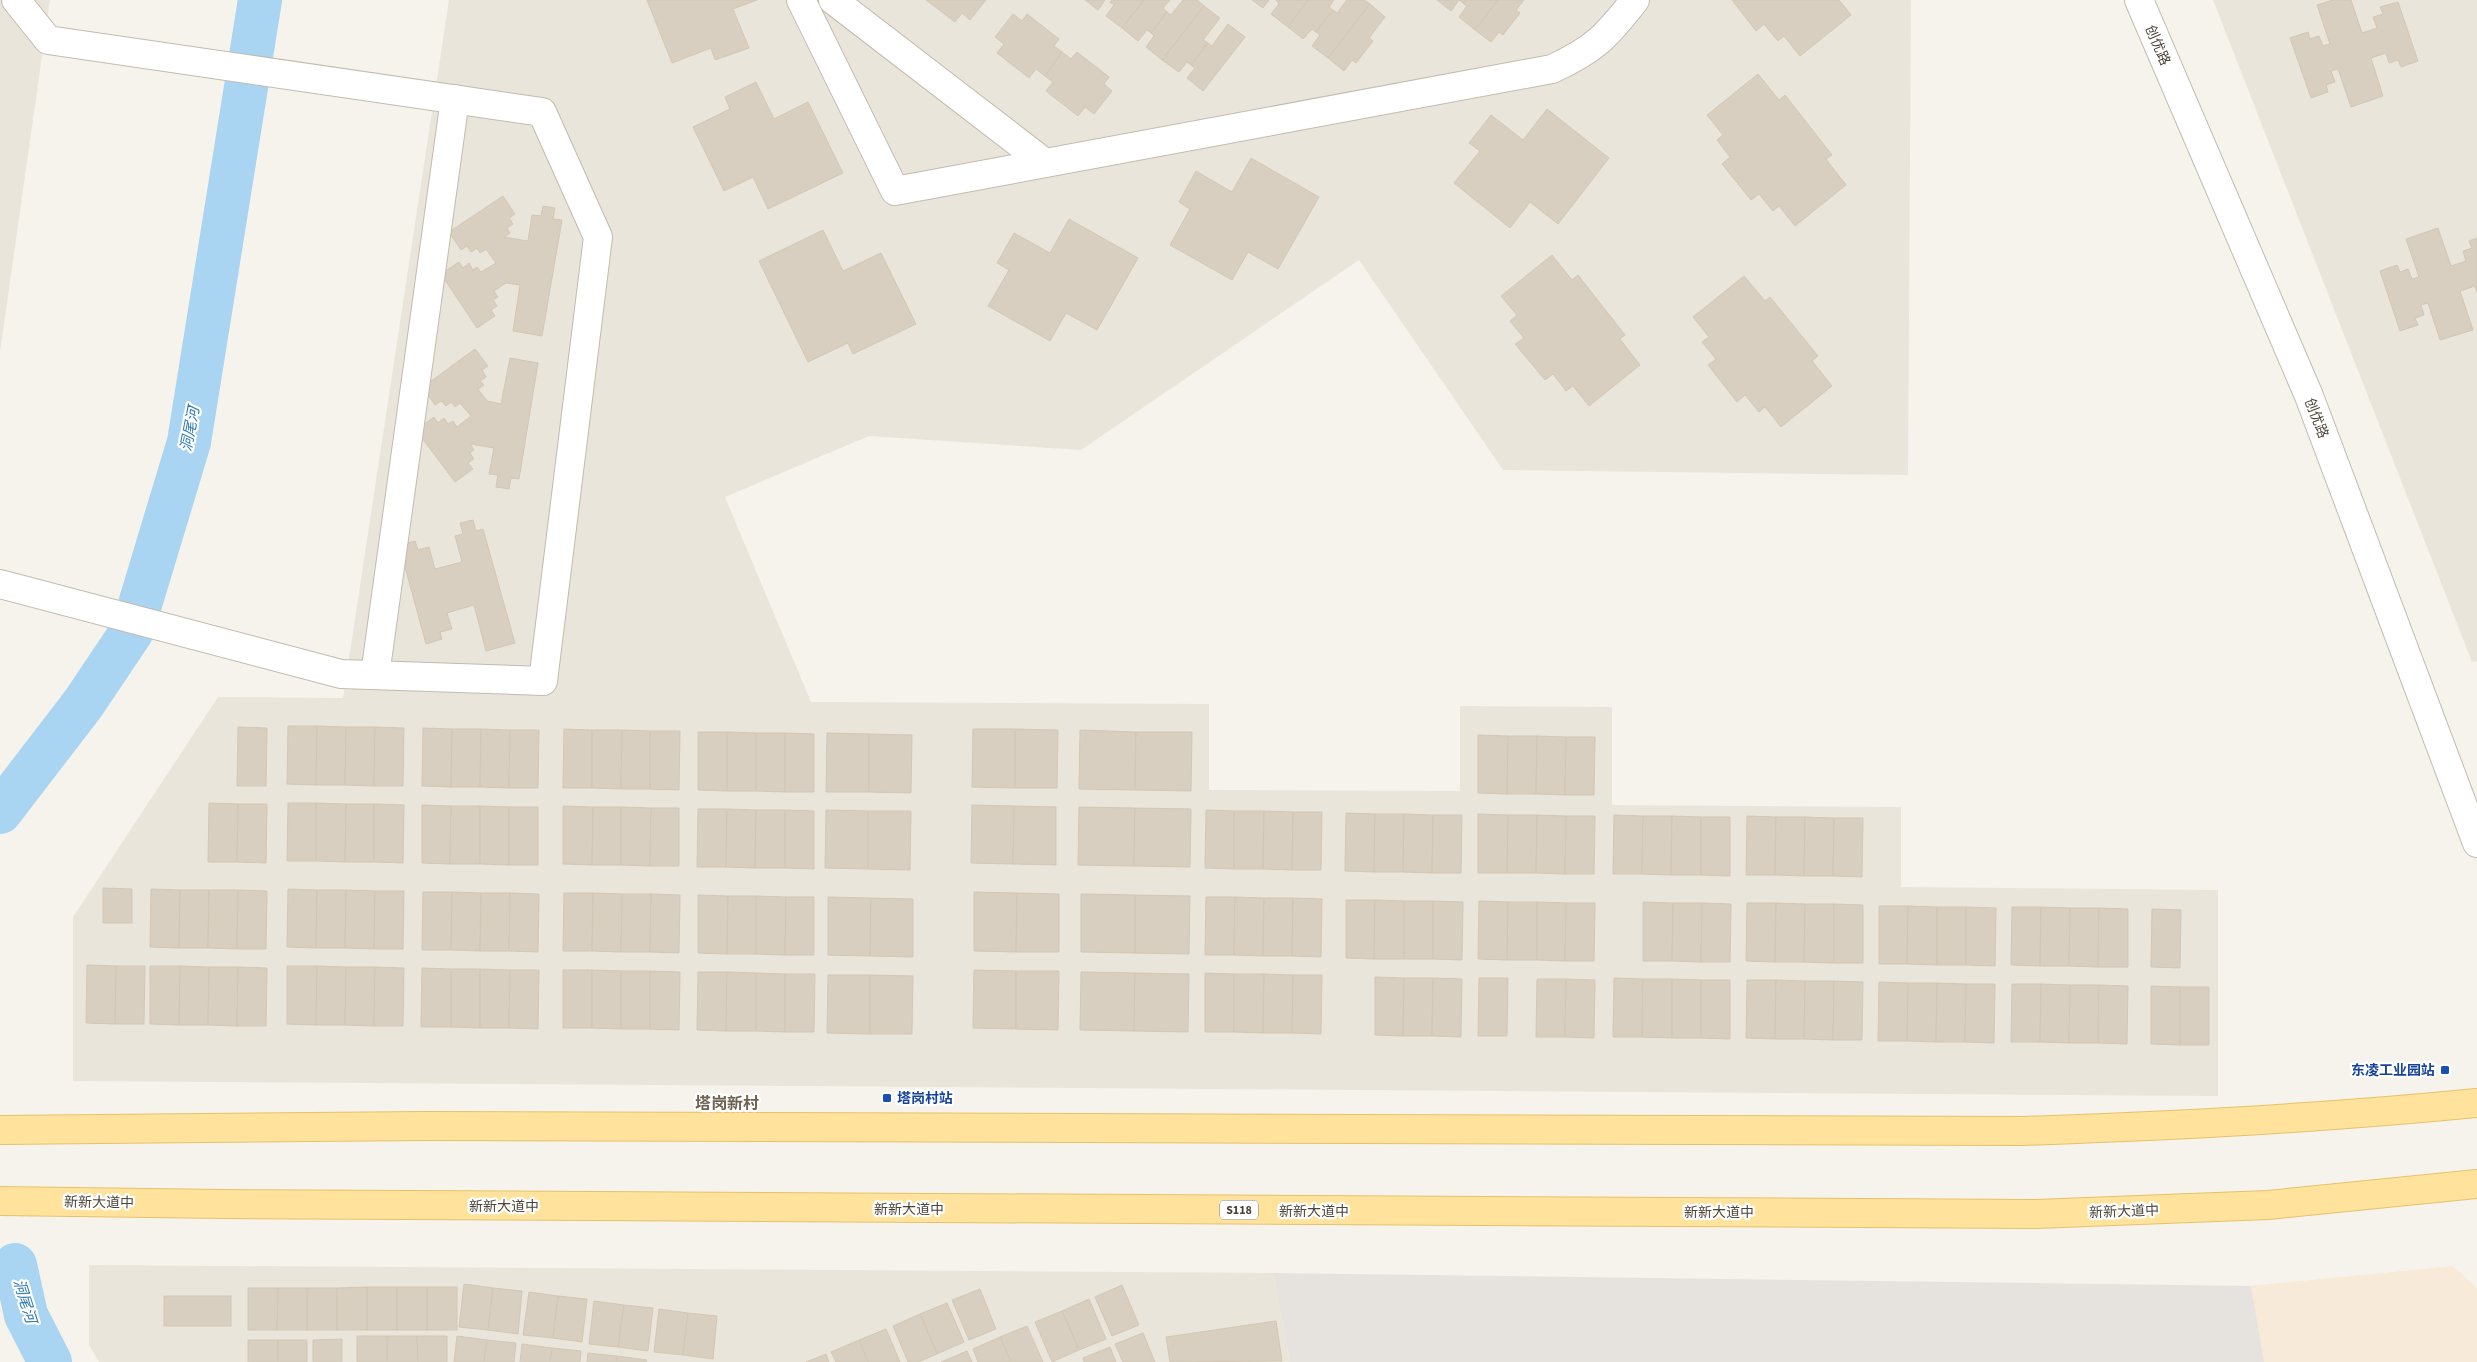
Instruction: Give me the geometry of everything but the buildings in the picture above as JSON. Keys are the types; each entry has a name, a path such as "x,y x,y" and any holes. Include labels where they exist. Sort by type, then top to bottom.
{"main road":[{"path":"0,1130 436,1126 2022,1131 2198,1126 2344,1116 2477,1103"},
{"name":"新新大道中","path":"0,1200 233,1204 2036,1214 2268,1205 2477,1184"}],"street":[{"path":"0,584 341,674 543,681 598,237 542,112 48,40 16,0"},
{"path":"801,0 895,191 1552,69 1582,55 1607,36 1635,0"},
{"path":"833,0 1045,163"},
{"name":"创优路","path":"2139,0 2309,396 2477,843"},
{"path":"375,675 445,98"}],"shaded area":[{"path":"0,0 50,0 0,352"},
{"path":"449,0 1911,0 1908,475 1503,470 1359,260 1081,450 869,436 725,497 811,702 1209,704 1209,790 1460,791 1460,706 1612,707 1612,805 1901,807 1901,887 2218,890 2218,1096 73,1081 73,917 218,697 343,698"},
{"path":"2213,0 2477,0 2477,661 2472,662"},
{"path":"89,1265 1273,1273 1290,1362 99,1362 89,1345"},
{"path":"2453,1266 2477,1288 2477,1362 2264,1362 2251,1286"},
{"path":"1273,1273 2251,1286 2264,1362 1290,1362"}],"waterway":[{"name":"洞尾河","path":"0,812 83,704 132,631 189,442 260,0"},
{"name":"洞尾河","path":"15,1265 26,1315 50,1362"}],"place":[{"name":"东凌工业园站","path":"2445,1070"},
{"name":"塔岗村站","path":"887,1098"}],"district":[{"name":"塔岗新村","path":"727,1103"}]}
